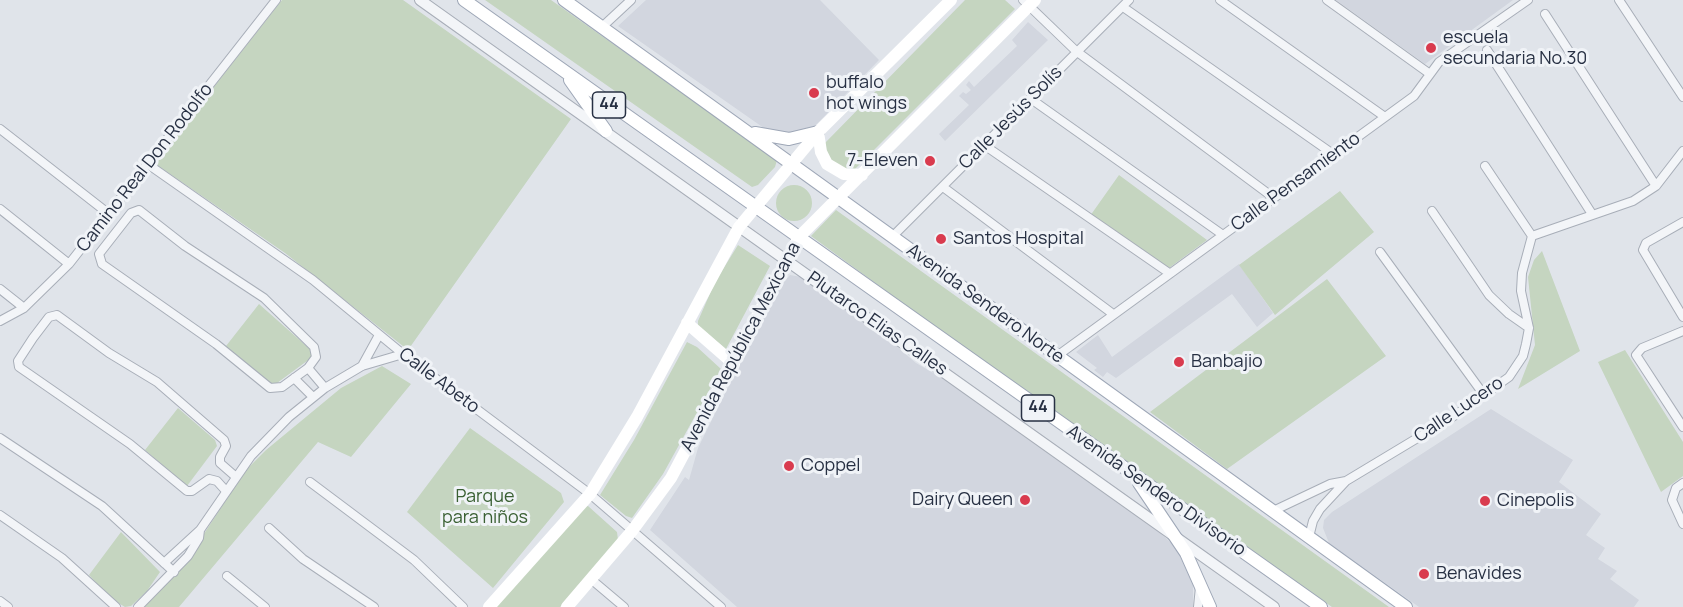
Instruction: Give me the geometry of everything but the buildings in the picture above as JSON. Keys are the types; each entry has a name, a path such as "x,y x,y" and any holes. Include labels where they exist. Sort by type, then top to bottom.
{"main road":[{"name":"44","path":"464,0 665,145 758,206"},
{"name":"Avenida Sendero Norte","path":"564,0 1406,607"},
{"path":"489,607 590,494 624,440 739,227 818,132 951,0"},
{"name":"Avenida República Mexicana","path":"567,607 632,531 671,478 799,237 1029,2"},
{"path":"564,72 606,131"},
{"path":"749,132 789,139 818,132"},
{"path":"818,132 821,152 827,164 844,174 862,175"},
{"name":"Avenida Sendero Divisorio","path":"758,206 1135,477 1321,607"},
{"path":"687,323 734,363"},
{"path":"1135,477 1177,538 1210,607"}],"street":[{"name":"Camino Real Don Rodolfo","path":"0,321 24,308 69,264 149,165 276,0"},
{"name":"Plutarco Elias Calles","path":"420,0 1275,607"},
{"path":"602,27 632,0"},
{"path":"1220,0 1385,117"},
{"path":"1326,0 1430,74"},
{"name":"Calle Pensamiento","path":"1056,356 1414,96 1439,62 1528,0"},
{"path":"1619,0 1683,97"},
{"path":"1029,2 1076,51 1274,198"},
{"path":"1126,3 1333,153"},
{"name":"Calle Jesús Solís","path":"892,237 1126,3"},
{"path":"1545,14 1656,186"},
{"path":"1487,50 1592,214"},
{"path":"1031,99 1223,235"},
{"path":"0,129 109,214"},
{"path":"984,145 1169,273"},
{"path":"1485,166 1532,236 1633,201 1656,186 1683,151"},
{"name":"Calle Abeto","path":"149,165 289,261 379,335 590,494 721,607"},
{"path":"943,187 1113,314"},
{"path":"0,209 69,264"},
{"path":"139,210 184,246 264,298 314,347 317,355 311,364 278,389 270,388 216,344 102,264 99,254 130,213 139,210"},
{"path":"1432,211 1489,295 1509,314 1529,327"},
{"path":"1683,222 1646,243 1644,255 1683,317"},
{"name":"Calle Lucero","path":"1309,537 1320,509 1346,481 1454,416 1509,377 1515,369 1523,356 1529,327 1521,291 1525,258 1532,236"},
{"path":"1380,252 1484,394"},
{"path":"0,289 24,308"},
{"path":"226,490 213,480 203,482 192,491 187,491 130,444 19,367 18,361 50,316 57,315 109,353 178,398 224,440 226,446 220,457 223,466 236,477"},
{"path":"1683,331 1642,348 1637,353 1637,358 1683,427"},
{"path":"362,366 379,335"},
{"path":"164,563 200,530 226,490 268,437 313,397 362,366 404,354"},
{"path":"311,364 325,388"},
{"path":"294,378 313,397"},
{"path":"0,438 102,506 174,572"},
{"name":"Calle Lucero","path":"1273,512 1330,484 1346,481"},
{"path":"310,482 414,560 463,607"},
{"path":"1683,483 1676,488 1672,500 1683,524"},
{"path":"1309,495 1320,509"},
{"path":"0,515 62,558 116,607"},
{"path":"269,528 303,559 374,607"},
{"path":"138,607 174,572 194,548 200,530"},
{"path":"228,576 265,607"},
{"path":"591,580 624,607"},
{"path":"1198,607 1200,586"},
{"path":"0,601 8,607"}],"shaded area":[{"path":"646,0 820,0 879,60 812,129 802,133 771,133 618,26"},
{"path":"1336,0 1513,0 1425,64"},
{"path":"1028,22 1048,40 945,141 939,134 969,105 959,96 971,90 966,85 969,81 974,87 1017,46 1012,40"},
{"path":"1239,264 1273,313 1257,327 1232,294 1116,378 1107,372 1103,377 1094,370 1097,368 1076,352 1098,335 1112,357"},
{"path":"790,275 801,277 881,333 916,363 949,382 1159,532 1177,548 1193,580 1193,607 737,607 650,530 685,477 689,480 698,448 731,381 781,285"},
{"path":"1491,409 1573,460 1559,482 1601,514 1586,535 1605,548 1598,559 1617,571 1610,579 1639,600 1634,607 1419,607 1329,543 1323,528 1324,520 1332,512"}],"green space":[{"path":"282,0 403,0 571,119 408,350 285,253 154,163"},
{"path":"485,0 551,0 777,160 775,167 758,185 752,187"},
{"path":"965,0 1005,0 1015,9 853,171 847,171 828,159 825,143"},
{"path":"1119,175 1207,240 1165,271 1090,216"},
{"path":"794,185 807,190 812,203 807,216 794,221 781,216 776,203 781,190"},
{"path":"1340,191 1374,232 1275,315 1239,265"},
{"path":"836,210 1389,607 1332,607 1095,444 811,236"},
{"path":"738,245 770,266 726,349 698,326 698,321 715,282"},
{"path":"1542,251 1580,351 1518,389 1535,345 1528,277 1534,260"},
{"path":"1327,279 1386,356 1227,469 1150,412"},
{"path":"259,304 312,351 311,358 273,386 226,346"},
{"path":"687,342 697,347 721,369 663,474 632,518 626,516 600,495 634,440"},
{"path":"1625,350 1683,442 1683,476 1661,492 1598,362"},
{"path":"382,366 411,384 351,457 318,442 179,607 143,607 192,552 245,471 266,450 341,388"},
{"path":"178,408 215,440 217,446 187,486 145,450"},
{"name":"Parque para niños","path":"470,428 561,493 564,502 493,588 407,512"},
{"path":"588,506 617,532 618,540 560,607 494,607 582,507"},
{"path":"121,532 160,572 147,591 131,606 125,607 110,598 89,575"}],"place":[{"name":"escuela secundaria No.30","path":"1431,48"},
{"name":"buffalo hot wings","path":"814,93"},
{"name":"7-Eleven","path":"930,161"},
{"name":"Santos Hospital","path":"941,239"},
{"name":"Banbajio","path":"1179,362"},
{"name":"Coppel","path":"789,466"},
{"name":"Dairy Queen","path":"1025,500"},
{"name":"Cinepolis","path":"1485,501"},
{"name":"Benavides","path":"1424,574"}]}
